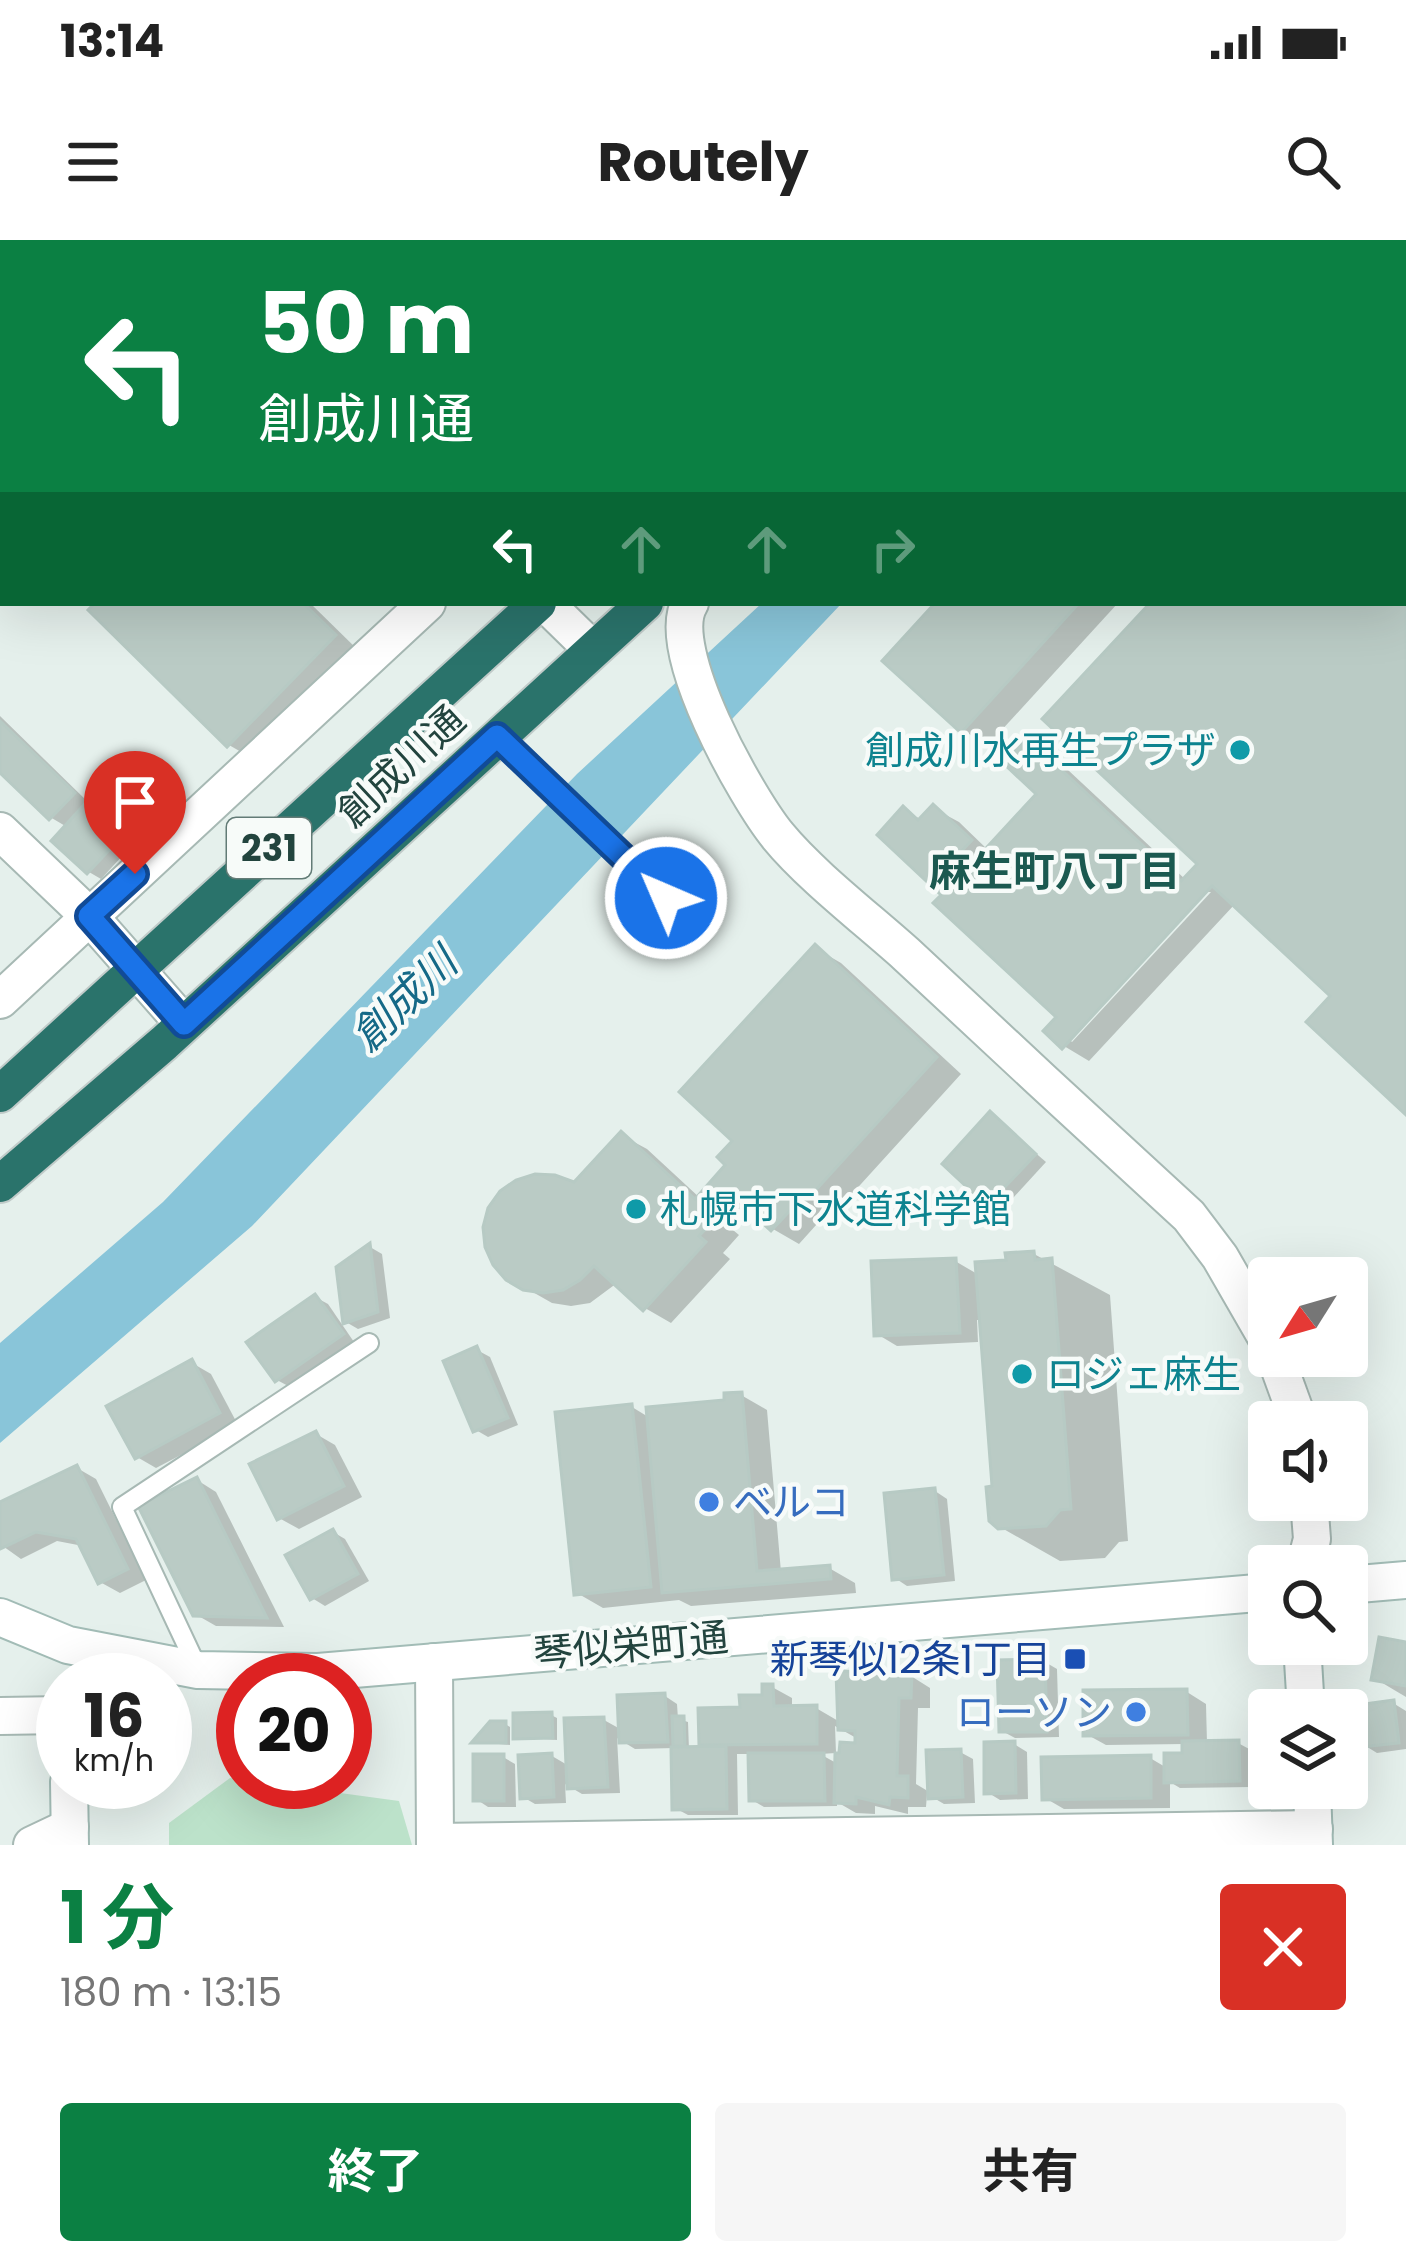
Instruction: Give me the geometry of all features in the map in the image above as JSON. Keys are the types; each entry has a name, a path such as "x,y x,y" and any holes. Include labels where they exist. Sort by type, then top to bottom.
{"highway":[{"name":"創成川通","path":"0,1094 539,606"},
{"name":"創成川通","path":"0,1184 184,1024 641,606"}],"street":[{"path":"0,1000 424,606"},
{"path":"545,606 591,648"},
{"path":"687,606 687,646 708,720 778,836 1189,1216 1248,1306"},
{"path":"0,832 89,916 184,1024"},
{"path":"1368,1583 1406,1580"},
{"name":"琴似栄町通","path":"192,1670 318,1672 1248,1594"},
{"name":"琴似栄町通","path":"0,1617 54,1653"},
{"path":"434,1662 435,1843 1314,1837"},
{"path":"0,1716 36,1719"},
{"path":"32,1845 70,1836"}],"lane":[{"path":"497,736 666,898"},
{"path":"198,1670 122,1507 369,1343"}],"green space":[{"path":"216,1788 216,1809 372,1809 372,1797 399,1801 412,1845 169,1845 169,1823"}],"water":[{"name":"創成川","path":"759,606 839,606 252,1226 0,1443 0,1343 163,1202 577,774"}],"building":[{"path":"92,606 306,606 336,635 227,747 88,610"},
{"path":"932,606 1076,606 961,733 882,661"},
{"name":"創成川水再生プラザ","path":"1147,606 1406,606 1406,1115 1306,1022 1330,996 1212,886 1062,1049 1043,1031 1056,1017 933,903 941,895 877,835 903,806 918,820 933,804 972,840 940,874 952,885 1036,794 1003,763 1026,737 1181,881 1197,864 1042,719"},
{"path":"0,721 75,793 49,820 0,773"},
{"path":"89,799 126,832 87,874 51,841"},
{"path":"815,944 937,1057 803,1204 799,1201 771,1231 729,1192 709,1214 715,1219 699,1236 706,1242 643,1311 594,1266 563,1290 523,1290 506,1280 485,1247 483,1227 500,1191 535,1174 574,1182 621,1131 695,1199 725,1165 717,1157 732,1141 679,1092"},
{"path":"990,1111 1036,1154 987,1206 942,1164"},
{"path":"370,1243 378,1312 343,1324 336,1267"},
{"name":"ロジェ麻生","path":"1034,1251 1035,1260 1052,1258 1071,1509 1060,1510 1046,1526 998,1529 989,1521 986,1487 992,1486 975,1262 1006,1260 1005,1253"},
{"path":"956,1258 960,1333 874,1336 871,1261"},
{"path":"315,1294 344,1334 275,1382 246,1342"},
{"path":"477,1346 508,1418 473,1432 443,1361"},
{"path":"192,1359 220,1413 135,1459 106,1406"},
{"path":"742,1392 757,1571 830,1565 831,1579 662,1593 646,1407 724,1400 724,1393"},
{"path":"632,1404 651,1587 574,1595 555,1412"},
{"path":"316,1431 344,1486 277,1520 249,1464"},
{"path":"77,1465 128,1569 98,1584 76,1539 36,1532 0,1549 0,1502"},
{"path":"197,1477 267,1618 193,1616 138,1506"},
{"path":"935,1488 944,1575 892,1580 884,1493"},
{"path":"333,1529 358,1574 310,1600 285,1555"},
{"path":"1379,1637 1406,1642 1406,1686 1371,1680"},
{"path":"1045,1659 1047,1732 999,1732 997,1660"},
{"path":"836,1671 912,1673 911,1698 899,1698 897,1776 908,1776 908,1798 890,1797 889,1805 856,1797 856,1804 834,1803 835,1753 839,1753 840,1742 855,1743 855,1731 838,1730"},
{"path":"762,1684 773,1684 774,1706 817,1705 817,1744 699,1745 698,1708 740,1707 739,1695 762,1695"},
{"path":"1187,1689 1188,1735 1083,1736 1083,1690"},
{"path":"665,1693 668,1742 619,1743 617,1695"},
{"path":"1394,1700 1399,1743 1368,1746 1368,1704"},
{"path":"552,1712 553,1738 513,1739 513,1713"},
{"path":"672,1716 684,1716 685,1746 673,1746"},
{"path":"604,1717 608,1787 567,1789 564,1718"},
{"path":"490,1721 506,1721 506,1743 471,1743"},
{"path":"1239,1740 1240,1781 1164,1783 1164,1753 1182,1753 1182,1741"},
{"path":"1015,1741 1016,1793 984,1794 984,1742"},
{"path":"726,1746 727,1809 672,1810 671,1747"},
{"path":"961,1749 963,1797 928,1799 926,1750"},
{"path":"552,1753 554,1797 520,1799 518,1755"},
{"path":"748,1753 824,1753 825,1801 749,1801"},
{"path":"473,1754 504,1754 504,1801 473,1801"},
{"path":"1151,1755 1151,1798 1042,1800 1041,1757"}],"place":[{"name":"創成川水再生プラザ","path":"1240,750"},
{"name":"札幌市下水道科学館","path":"636,1209"},
{"name":"ロジェ麻生","path":"1022,1374"},
{"name":"ベルコ","path":"709,1502"},
{"name":"新琴似12条1丁目","path":"1075,1659"},
{"name":"ローソン","path":"1136,1712"}],"district":[{"name":"麻生町八丁目","path":"1055,871"}],"route":[{"path":"135,874 89,916 184,1024 497,736 666,898"}]}
